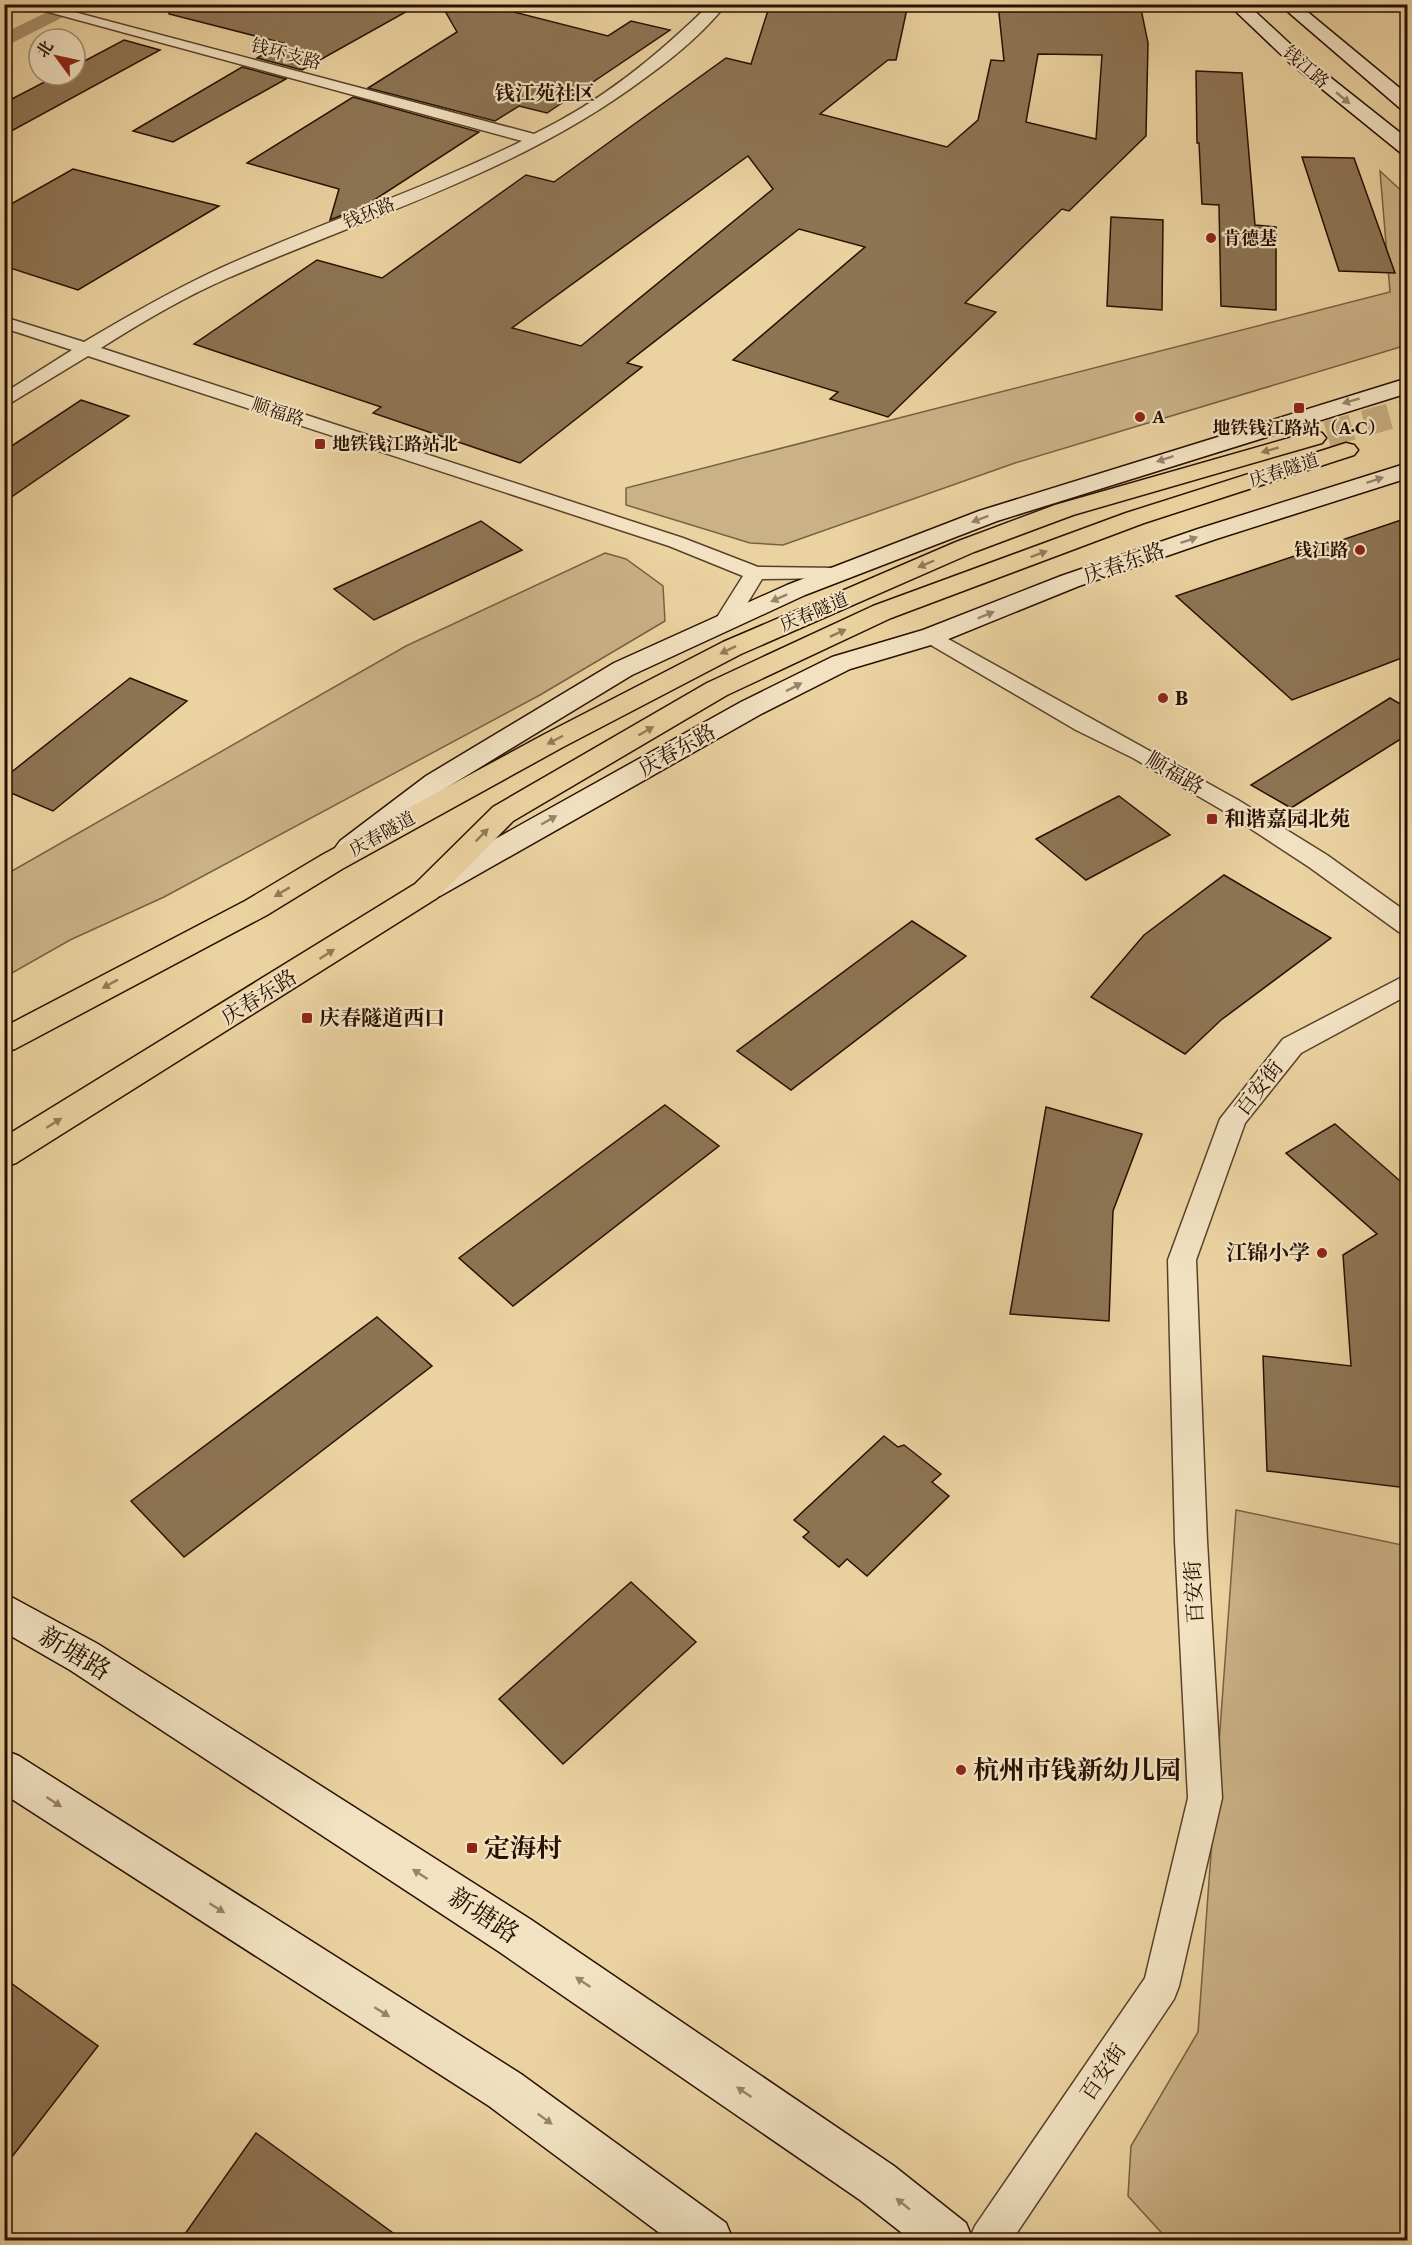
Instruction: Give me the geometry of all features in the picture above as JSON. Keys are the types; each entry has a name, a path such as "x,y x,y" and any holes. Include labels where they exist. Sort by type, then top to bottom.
{"main road":[{"name":"钱江路","path":"1236,4 1296,59 1407,149"},
{"name":"钱江路","path":"1287,4 1407,105"},
{"path":"4,1041 256,908 332,862 436,782 623,669 838,574 988,516 1407,385"},
{"name":"庆春隧道","path":"332,862 553,741 732,648 933,561 1064,510 1336,442 882,612 717,689 503,814 426,891"},
{"name":"庆春东路","path":"4,1154 426,891 741,714 841,663 932,636 1081,577 1407,470"},
{"name":"新塘路","path":"4,1611 84,1657 514,1935 877,2183 949,2241"},
{"path":"4,1770 505,2090 709,2241"}],"street":[{"name":"钱环支路","path":"26,4 85,22 537,140"},
{"name":"钱环路","path":"4,401 159,304 219,275 502,158 537,140 640,76 684,39 719,4"},
{"name":"顺福路","path":"4,322 676,542 755,573"},
{"path":"725,622 755,573 838,574"},
{"name":"顺福路","path":"932,636 1084,725 1141,753 1230,805 1318,861 1407,926"},
{"name":"百安街","path":"989,2241 1161,1986 1205,1798 1191,1541 1182,1260 1233,1119 1284,1055 1292,1046 1407,983"}],"shaded area":[{"path":"1380,171 1407,196 1407,345 1015,463 783,545 750,543 626,505 626,488 1390,292"},
{"path":"605,553 626,559 663,586 665,621 540,695 164,897 70,940 5,977 5,875 406,646"},
{"path":"1236,1510 1407,1546 1407,2240 1168,2240 1128,2196 1131,2146 1198,2032"}],"building":[{"path":"170,4 420,4 302,70 257,58 283,43 169,14"},
{"path":"441,4 483,4 608,36 631,21 670,30 547,113 519,106 495,121 368,88 457,32"},
{"path":"770,4 908,4 896,60 888,60 820,114 947,147 978,120 991,60 1004,61 998,4 1140,4 1148,43 1146,136 1069,211 1062,209 965,303 996,312 888,417 830,399 838,392 733,360 865,247 799,229 627,363 642,367 520,463 373,413 381,407 194,344 317,260 382,278 526,175 554,182 726,58 751,64","holes":["1038,54 1102,55 1096,139 1026,122","748,156 773,189 581,346 512,328"]},
{"path":"124,40 160,50 4,135 4,103 35,87 87,87 87,60"},
{"path":"242,67 286,79 173,142 133,131"},
{"path":"1196,71 1242,73 1255,225 1276,227 1276,310 1221,306 1219,205 1202,204 1199,143 1197,143"},
{"path":"353,97 479,132 365,206 330,220 339,189 247,163"},
{"path":"1302,157 1354,158 1395,273 1339,271"},
{"path":"73,169 219,206 78,290 4,266 4,208"},
{"path":"1111,217 1163,220 1162,310 1107,306"},
{"path":"81,400 129,416 4,502 4,451"},
{"name":"钱江路","path":"1407,518 1407,656 1292,700 1176,596"},
{"path":"481,521 522,550 374,620 334,589"},
{"path":"130,678 187,701 53,811 4,790 4,778"},
{"path":"1390,698 1407,708 1407,735 1291,808 1251,785"},
{"path":"1119,796 1170,835 1086,880 1036,839"},
{"path":"1224,875 1331,938 1221,1020 1185,1054 1091,997 1144,935"},
{"path":"912,921 966,956 791,1090 737,1051"},
{"path":"665,1105 719,1146 513,1306 459,1258"},
{"path":"1046,1107 1142,1134 1113,1211 1109,1321 1010,1314"},
{"path":"1335,1124 1407,1187 1407,1488 1267,1471 1263,1356 1351,1366 1343,1255 1377,1234 1286,1153"},
{"path":"377,1317 432,1366 184,1557 131,1501"},
{"path":"884,1436 898,1447 904,1445 941,1474 932,1482 949,1496 867,1576 847,1559 839,1567 803,1537 809,1532 794,1520"},
{"path":"631,1582 696,1642 563,1764 499,1699"},
{"path":"4,1978 98,2046 4,2167"},
{"path":"256,2133 404,2241 180,2241"}],"waterway":[{"path":"4,41 80,4"}],"tunnel":[{"path":"1327,434 1408,411"}],"place":[{"name":"肯德基","path":"1211,238"},
{"name":"地铁钱江路站（A·C）","path":"1299,408"},
{"name":"A","path":"1140,417"},
{"name":"地铁钱江路站北","path":"320,444"},
{"name":"钱江路","path":"1360,550"},
{"name":"B","path":"1163,698"},
{"name":"和谐嘉园北苑","path":"1212,819"},
{"name":"庆春隧道西口","path":"307,1018"},
{"name":"江锦小学","path":"1322,1253"},
{"name":"杭州市钱新幼儿园","path":"961,1770"},
{"name":"定海村","path":"472,1848"}],"district":[{"name":"钱江苑社区","path":"545,93"}]}
